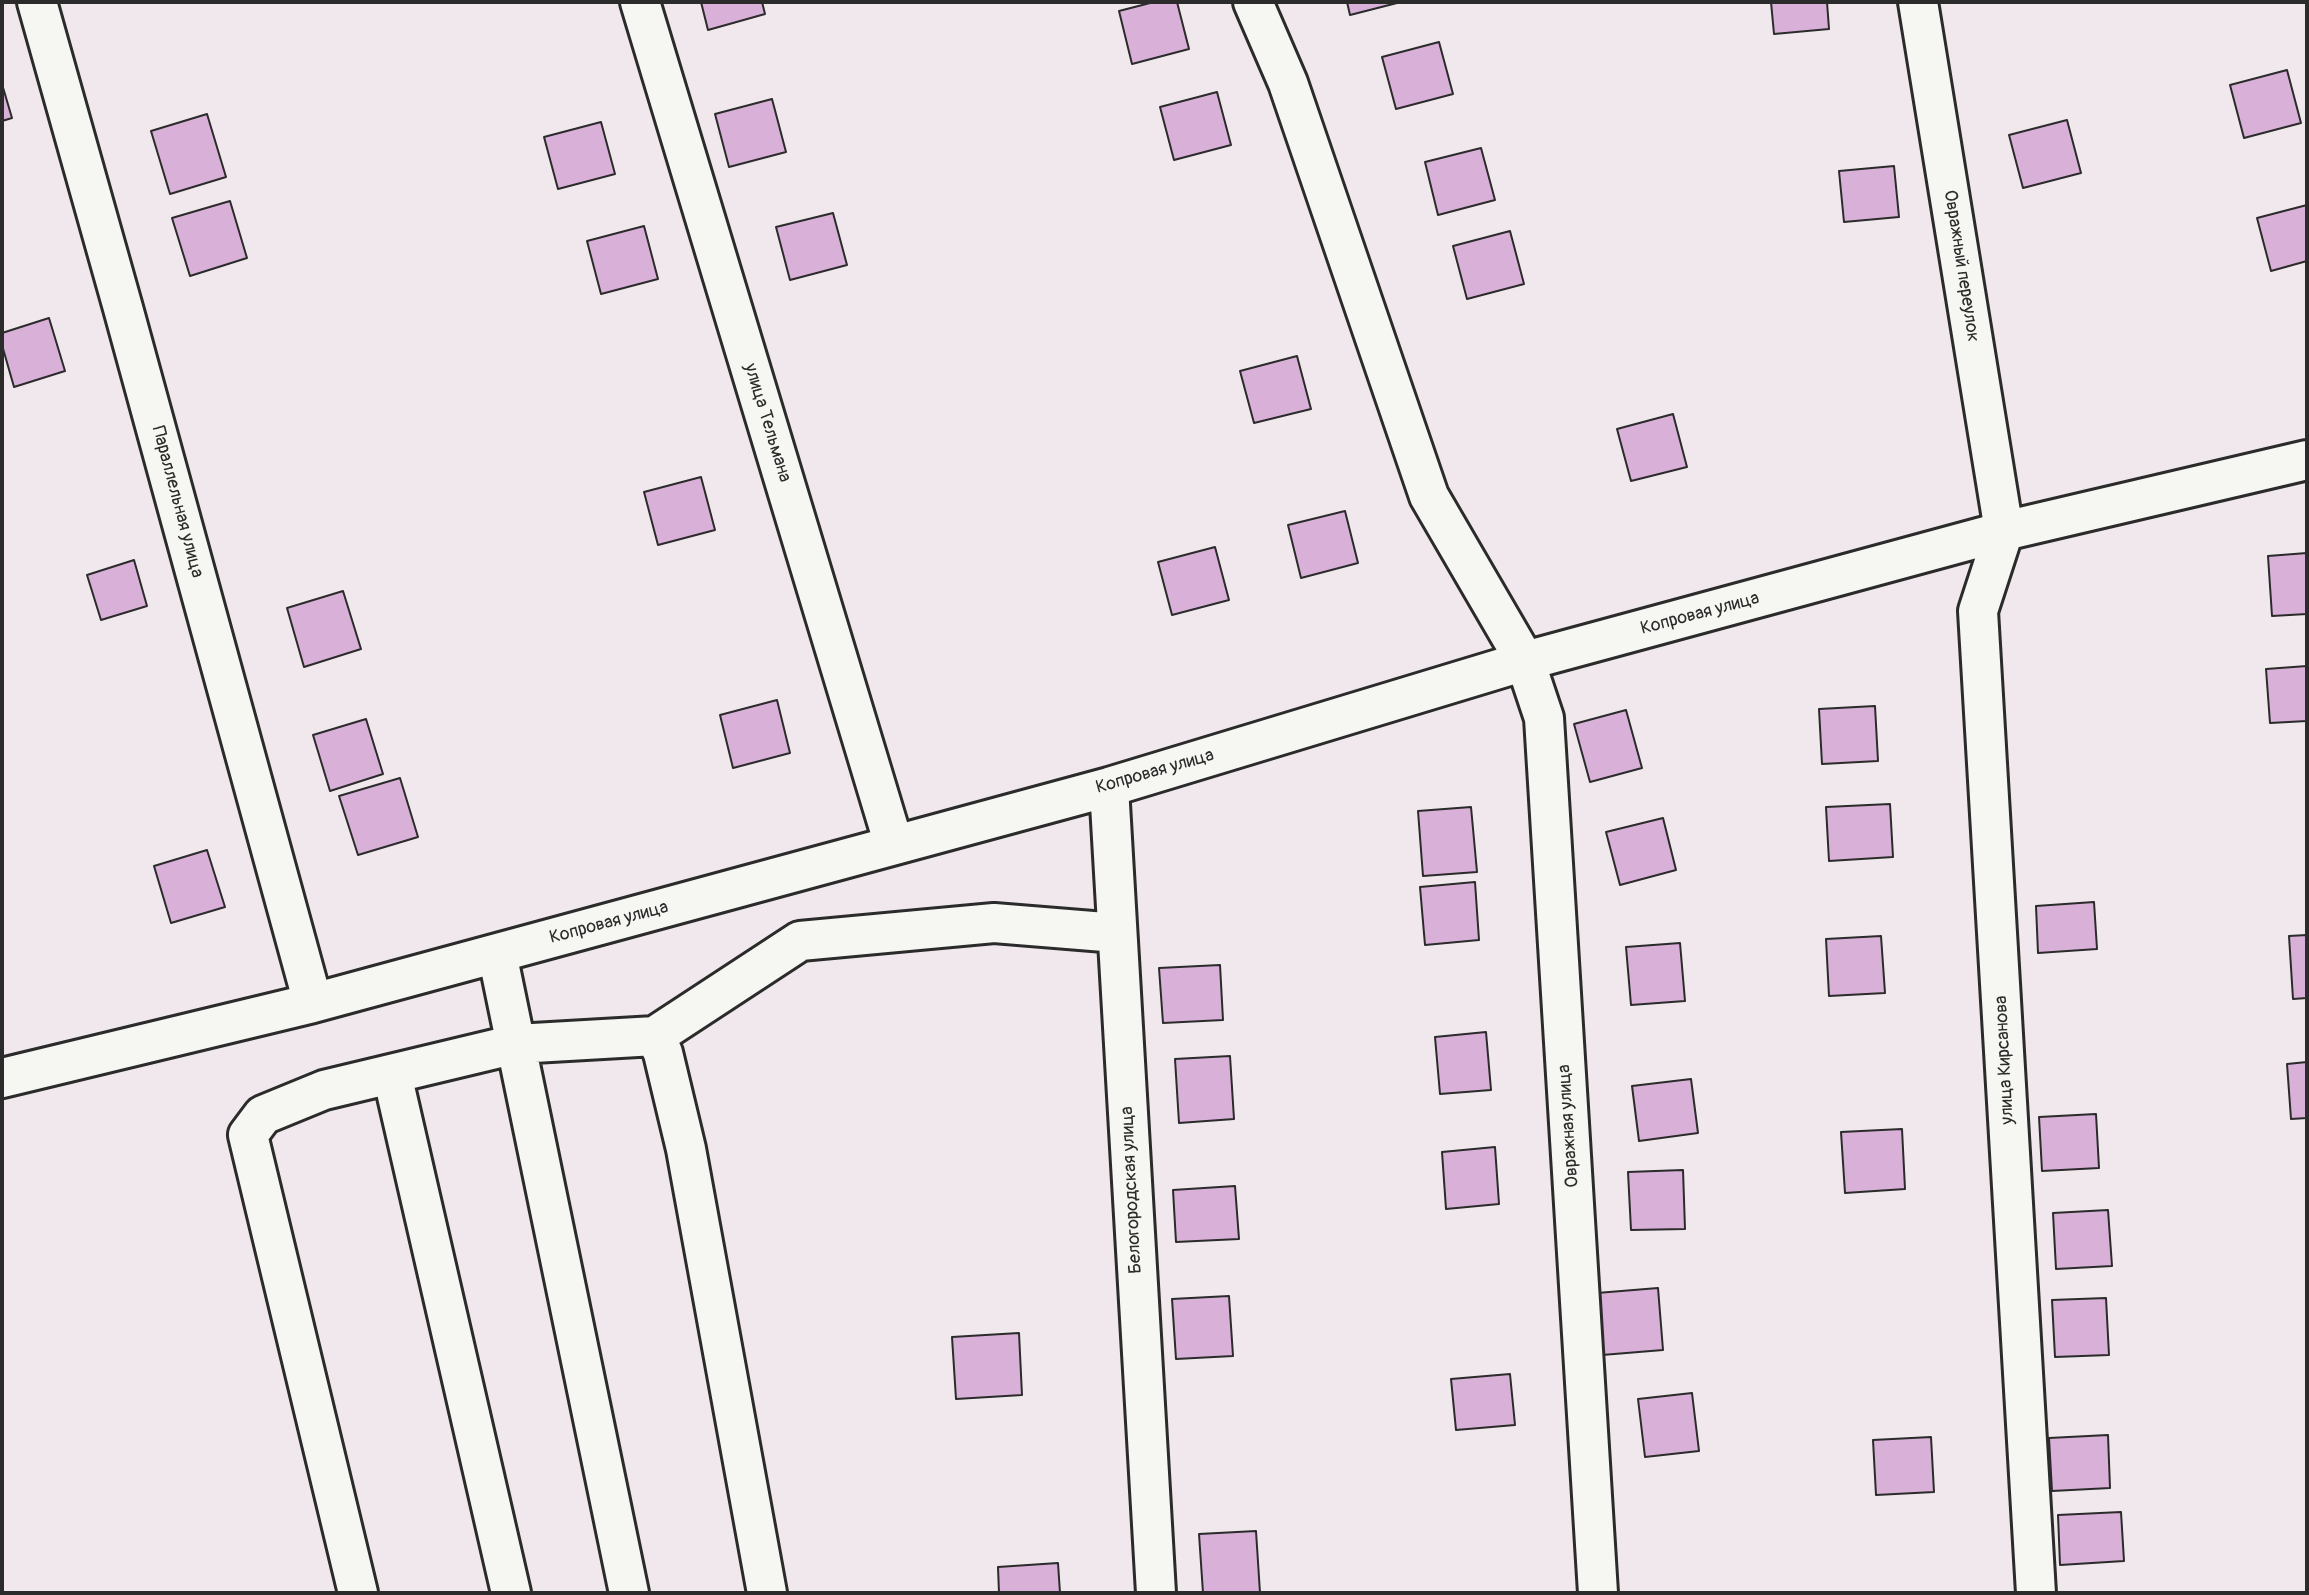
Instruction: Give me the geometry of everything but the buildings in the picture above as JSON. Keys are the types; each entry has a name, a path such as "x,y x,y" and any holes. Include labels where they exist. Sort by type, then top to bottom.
{"street":[{"name":"Параллельная улица","path":"37,2 313,1003"},
{"name":"улица Тельмана","path":"640,2 894,845"},
{"name":"Овражная улица","path":"1253,2 1288,83 1429,496 1525,662 1544,718 1598,1593"},
{"name":"Овражный переулок","path":"1918,2 2004,531"},
{"name":"Копровая улица","path":"2,1078 313,1003 894,845 1109,786 1525,662 2004,531 2307,460"},
{"name":"улица Кирсанова","path":"2004,531 1978,611 2036,1593"},
{"name":"Белогородская улица","path":"1109,786 1156,1593"},
{"path":"358,1593 248,1135 263,1115 324,1090 516,1044 655,1036 800,942 994,923 1117,933"},
{"path":"497,953 629,1593"},
{"path":"655,1036 663,1053 685,1149 767,1593"},
{"path":"391,1074 511,1593"}]}
